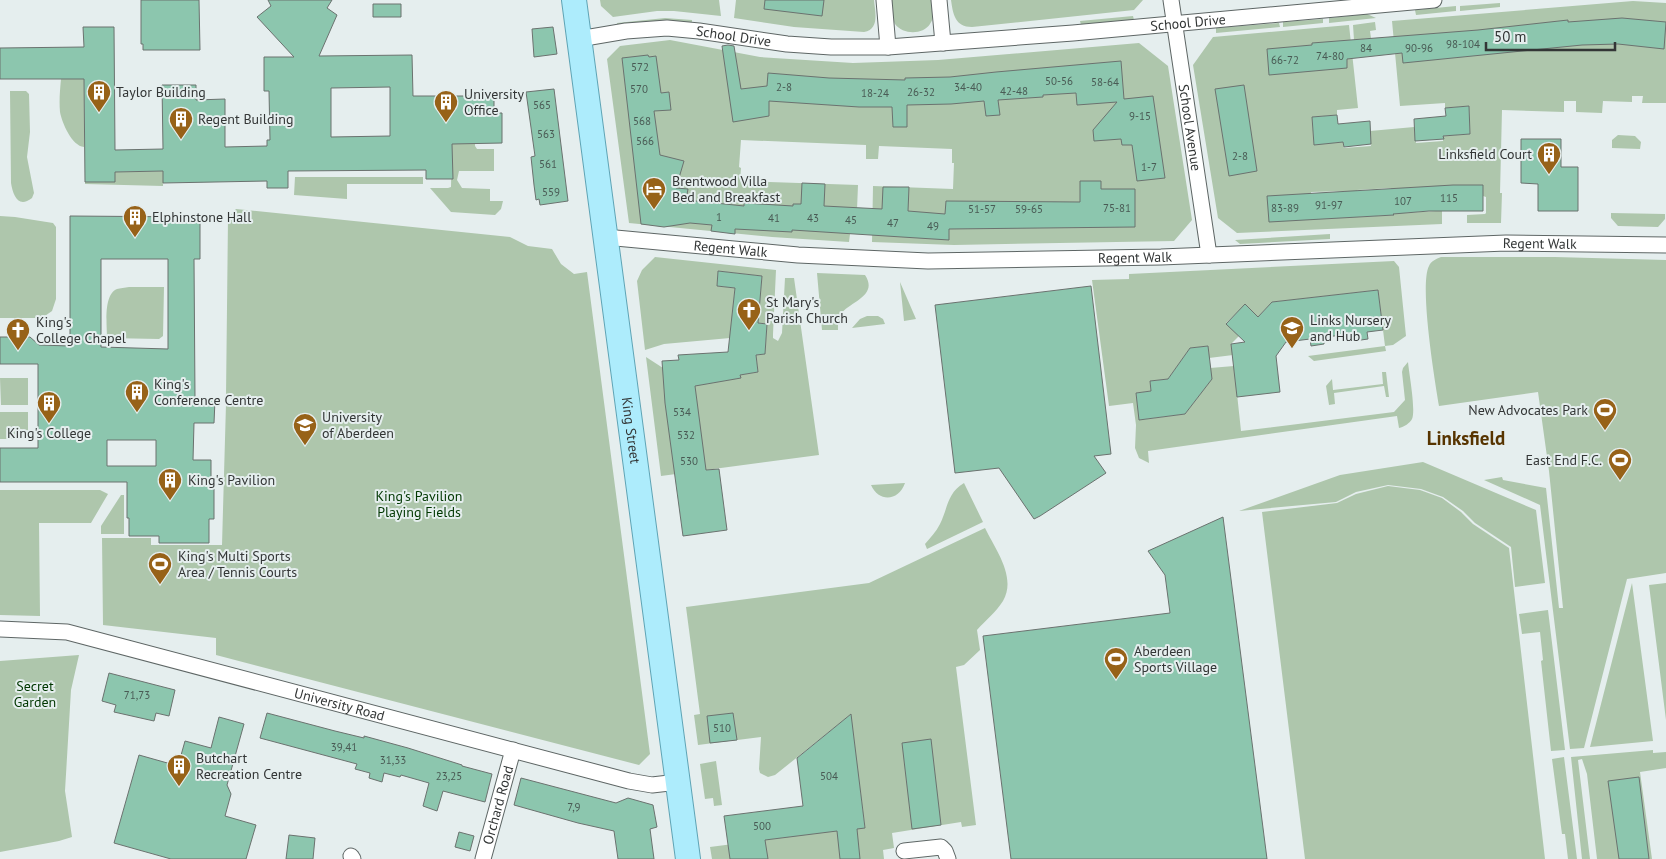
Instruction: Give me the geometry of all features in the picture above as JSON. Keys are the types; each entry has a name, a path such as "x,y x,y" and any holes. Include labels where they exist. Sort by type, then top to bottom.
{"main road":[{"name":"King Street","path":"574,0 688,859"}],"street":[{"path":"884,0 888,47"},
{"path":"939,0 943,43"},
{"name":"School Avenue","path":"1171,0 1210,255"},
{"name":"School Drive","path":"579,39 626,31 666,28 700,30 787,44 832,47 888,47 1174,24 1434,0"},
{"name":"Regent Walk","path":"605,237 750,252 890,261 988,261 1210,255 1506,243 1666,245"},
{"name":"University Road","path":"0,629 67,632 629,781 652,785 678,782"},
{"name":"Orchard Road","path":"483,859 513,750"},
{"path":"904,851 941,848 946,851 948,859"},
{"path":"478,859 483,859"}],"green space":[{"path":"600,0 719,0 721,16 657,11 613,17 601,6"},
{"path":"736,0 874,0 875,19 872,27 864,32 794,27 734,18"},
{"path":"891,0 933,0 934,12 932,21 927,28 918,32 908,32 899,28 895,24 891,12"},
{"path":"951,0 1143,0 1134,10 972,27 958,22 954,15"},
{"path":"1633,1 1666,3 1666,103 1642,103 1643,96 1632,96 1632,102 1603,101 1602,113 1576,112 1576,101 1564,101 1564,112 1502,110 1501,223 1467,223 1467,215 1486,213 1486,197 1483,196 1483,185 1442,196 1442,224 1237,233 1218,218 1193,65 1213,37 1349,25 1358,108 1337,110 1337,115 1312,117 1314,144 1343,142 1344,148 1371,146 1370,131 1414,127 1416,143 1443,141 1443,136 1470,134 1469,106 1445,108 1445,103 1400,106 1392,21","holes":["1434,187 1436,211 1404,213","1391,188 1393,215 1360,217 1357,190","1345,191 1346,217 1312,218 1311,192"]},
{"path":"1500,3 1500,7 1460,11 1460,6"},
{"path":"1456,6 1456,11 1416,15 1415,10"},
{"path":"1367,14 1376,18 1329,23 1329,18"},
{"path":"1133,16 1134,20 1081,25 1080,21"},
{"path":"665,18 692,20 692,23 617,26 617,23"},
{"path":"1323,19 1323,23 1283,27 1283,22"},
{"path":"1375,22 1376,30 1370,31 1371,38 1354,40 1353,25"},
{"path":"1279,23 1280,27 1216,33 1216,28"},
{"path":"670,40 760,57 853,63 938,60 1139,43 1168,66 1192,220 1174,241 954,245 872,242 873,186 953,189 954,163 952,163 952,149 879,146 878,159 866,159 866,145 741,140 740,181 858,185 856,234 850,234 849,242 772,237 629,223 607,59 620,46"},
{"path":"61,79 84,79 84,147 75,143 63,122 60,112"},
{"path":"10,91 26,91 29,94 30,132 27,157 34,193 32,198 23,202 15,196 11,183"},
{"path":"475,133 475,146 477,149 494,149 494,171 459,171 457,180 462,188 490,189 490,201 503,201 501,209 495,215 451,212 430,188 451,187 452,137"},
{"path":"1618,135 1635,136 1641,142 1640,149 1612,148 1612,140"},
{"path":"163,171 163,186 85,184 85,182 115,182 115,172"},
{"path":"295,177 423,177 423,184 347,184 347,199 294,195"},
{"name":"King's Pavilion Playing Fields","path":"236,209 510,237 528,246 552,249 561,264 574,274 587,272 650,754 639,765 216,655 216,638 103,625 102,538 151,538 151,545 222,545 226,404 231,404 231,397 226,397 228,218"},
{"path":"1611,213 1665,214 1665,219 1658,227 1618,226 1611,218"},
{"path":"0,216 53,223 56,227 56,299 52,311 42,318 0,318"},
{"path":"1330,234 1330,239 1240,244 1235,240"},
{"path":"655,257 776,270 773,338 778,341 782,333 785,278 794,278 819,455 661,476 646,357 663,368 682,388 740,378 740,375 758,372 756,355 765,354 767,324 758,323 762,276 718,271 717,286 735,288 730,338 664,344 645,350 637,281 642,270"},
{"path":"1441,257 1555,257 1666,260 1666,573 1627,579 1584,748 1570,749 1540,505 1484,480 1502,477 1503,480 1546,488 1559,608 1563,608 1549,471 1538,392 1439,406 1429,334 1426,276 1432,261"},
{"path":"1394,261 1399,267 1406,336 1393,345 1385,346 1378,290 1272,302 1258,317 1245,305 1226,323 1239,336 1231,344 1233,355 1209,358 1208,346 1190,348 1168,379 1150,381 1151,391 1136,393 1140,420 1185,414 1211,380 1210,368 1234,366 1241,431 1394,412 1405,400 1402,372 1408,362 1413,400 1412,419 1407,425 1399,428 1397,416 1148,451 1149,463 1139,458 1135,448 1136,425 1133,403 1109,406 1092,280 1129,279 1129,274"},
{"path":"817,273 865,275 868,282 866,293 841,314 838,330 822,330"},
{"path":"900,282 916,319 904,321"},
{"path":"164,287 163,336 159,339 107,338 107,311 110,297 117,289"},
{"path":"867,316 878,316 883,319 885,324 852,328 860,319"},
{"path":"1385,346 1386,351 1314,361 1308,356"},
{"path":"1382,372 1386,372 1389,397 1386,397 1384,386 1334,393 1335,404 1329,405 1326,386 1332,379 1333,390 1383,384"},
{"path":"0,378 28,378 28,405 1,405"},
{"path":"0,412 28,412 28,439 0,439"},
{"path":"1423,462 1536,510 1545,583 1515,587 1511,547 1475,523 1463,511 1443,497 1421,489 1388,485 1356,492 1336,502 1239,511 1340,475"},
{"path":"905,483 898,493 889,498 879,495 871,485"},
{"path":"964,483 983,522 927,549 925,544 940,524 951,496"},
{"path":"1388,486 1420,490 1442,498 1473,524 1509,548 1545,859 1305,859 1262,512 1337,503 1356,494"},
{"path":"0,490 100,490 108,494 91,523 39,523 40,616 0,615"},
{"path":"121,495 124,495 124,534 101,534 101,526"},
{"path":"985,528 1003,563 1008,582 1007,592 994,613 977,630 980,650 964,665 956,667 976,825 962,827 961,822 892,833 894,848 883,850 884,859 712,859 710,847 865,827 850,715 775,775 768,777 760,773 759,769 761,737 698,745 694,715 700,714 686,607 869,583"},
{"path":"1632,583 1653,741 1590,747"},
{"path":"1666,583 1666,720 1649,585"},
{"path":"1548,610 1565,750 1551,751 1541,661 1543,660 1540,632 1522,634 1519,614"},
{"name":"Secret Garden","path":"79,655 71,690 65,791 72,837 0,852 0,661"},
{"path":"1653,750 1653,753 1666,752 1666,768 1640,772 1652,859 1597,859 1587,774 1582,759 1578,760 1590,859 1582,859 1571,757"},
{"path":"1564,757 1577,859 1568,859 1565,834 1562,834 1552,759"},
{"path":"716,761 722,805 714,806 713,798 705,799 700,764"}],"building":[{"path":"141,0 199,0 200,50 143,50 143,44 141,44"},
{"path":"268,0 332,0 327,8 337,15 319,56 412,55 413,96 494,96 494,113 502,113 502,143 452,144 453,179 426,179 426,170 288,171 288,188 267,188 267,181 163,183 163,171 115,172 115,182 85,182 84,79 0,79 0,48 84,47 83,27 114,27 115,150 163,149 162,85 196,85 196,100 225,99 225,147 267,146 267,140 270,140 269,91 264,91 264,57 294,57 257,17 271,6","holes":["390,87 390,136 331,137 331,88"]},
{"path":"765,0 824,0 822,16 764,9"},
{"path":"373,4 401,4 401,17 373,17"},
{"path":"1622,18 1666,22 1664,49 1618,44 1582,45 1403,63 1402,53 1347,59 1347,68 1269,75 1267,49 1312,45 1312,43 1478,30 1568,20 1568,22"},
{"path":"553,27 557,54 534,57 532,29"},
{"path":"722,46 734,46 741,89 767,86 768,73 829,78 905,80 905,78 950,77 1121,61 1124,99 1153,96 1165,178 1137,181 1132,145 1122,145 1121,139 1094,141 1093,130 1117,102 1077,105 1076,93 998,100 1000,115 986,116 984,101 907,105 907,127 893,127 892,107 859,107 769,101 769,116 733,122"},
{"path":"648,55 649,57 656,56 661,93 669,92 671,110 654,111 660,155 684,161 676,188 688,189 686,200 744,206 744,203 793,206 793,204 801,204 802,183 825,184 824,206 882,209 883,187 909,187 908,211 945,214 946,201 1080,202 1080,181 1101,181 1101,189 1135,189 1135,227 949,229 949,240 792,230 792,232 735,229 735,234 711,231 712,225 690,223 664,227 641,224 622,58"},
{"path":"1244,85 1257,171 1229,176 1215,89"},
{"path":"554,89 568,201 540,205 539,199 536,200 534,185 531,157 535,156 526,92"},
{"path":"1469,106 1470,134 1443,136 1444,139 1415,141 1414,119 1446,116 1445,108"},
{"path":"1337,115 1338,124 1370,121 1371,144 1344,147 1343,142 1314,145 1312,117"},
{"name":"Linksfield Court","path":"1521,139 1561,139 1561,167 1578,167 1578,211 1538,211 1538,184 1521,183"},
{"path":"1453,185 1483,185 1483,211 1429,211 1394,215 1269,222 1267,196"},
{"path":"70,216 200,217 200,259 194,259 195,399 215,400 214,423 194,423 193,460 211,460 211,485 214,485 214,519 209,519 209,543 159,543 159,536 129,536 127,482 0,482 0,448 38,448 38,364 0,364 0,337 30,337 39,345 70,346","holes":["101,259 168,259 168,349 101,347","107,440 156,440 156,466 107,466"]},
{"path":"718,271 762,276 758,323 767,324 765,354 756,355 758,372 740,375 741,378 695,386 706,470 719,469 727,530 683,536 665,403 662,361 679,360 678,355 728,352 735,288 717,286"},
{"path":"1091,286 1111,454 1094,456 1106,473 1034,519 999,468 955,473 935,305"},
{"path":"1378,290 1383,330 1367,332 1368,339 1354,341 1354,334 1324,337 1324,344 1311,346 1310,339 1286,342 1276,356 1280,392 1237,397 1231,344 1245,342 1226,324 1245,304 1258,317 1272,302"},
{"path":"1208,346 1212,379 1185,414 1139,420 1136,393 1151,391 1150,381 1168,379 1190,348"},
{"name":"Aberdeen Sports Village","path":"1223,517 1267,859 1011,859 983,636 1170,613 1165,575 1148,551"},
{"path":"109,673 175,690 169,716 156,713 154,721 114,712 116,705 102,701"},
{"path":"267,713 364,738 364,736 492,774 485,802 443,791 437,811 423,806 429,783 401,775 400,777 384,773 382,782 369,778 370,773 355,769 357,764 260,738"},
{"path":"733,713 737,740 710,743 707,716"},
{"path":"851,714 865,828 857,829 860,859 840,859 837,831 765,840 768,859 730,859 724,816 803,806 797,758"},
{"name":"Butchart Recreation Centre","path":"219,717 244,724 227,785 231,794 225,816 256,825 246,859 171,859 114,843 139,755 178,766 185,741 211,748"},
{"path":"931,739 941,825 912,829 902,743"},
{"path":"1639,777 1649,859 1619,859 1608,781"},
{"path":"521,778 616,803 628,798 653,805 657,827 650,829 654,859 618,859 614,831 514,805"},
{"path":"459,832 474,836 470,851 455,847"},
{"path":"289,835 315,838 313,859 286,859"}],"place":[{"name":"Taylor Building","path":"99,113"},
{"name":"University Office","path":"446,123"},
{"name":"Regent Building","path":"181,140"},
{"name":"Linksfield Court","path":"1549,175"},
{"name":"Brentwood Villa Bed and Breakfast","path":"654,210"},
{"name":"Elphinstone Hall","path":"135,238"},
{"name":"St Mary's Parish Church","path":"749,331"},
{"name":"Links Nursery and Hub","path":"1292,349"},
{"name":"King's College Chapel","path":"18,351"},
{"name":"King's Conference Centre","path":"137,413"},
{"name":"King's College","path":"49,424"},
{"name":"New Advocates Park","path":"1605,431"},
{"name":"University of Aberdeen","path":"305,446"},
{"name":"East End F.C.","path":"1620,481"},
{"name":"King's Pavilion","path":"170,501"},
{"name":"King's Multi Sports Area / Tennis Courts","path":"160,585"},
{"name":"Aberdeen Sports Village","path":"1116,680"},
{"name":"Butchart Recreation Centre","path":"179,787"}],"district":[{"name":"Linksfield","path":"1466,438"}]}
